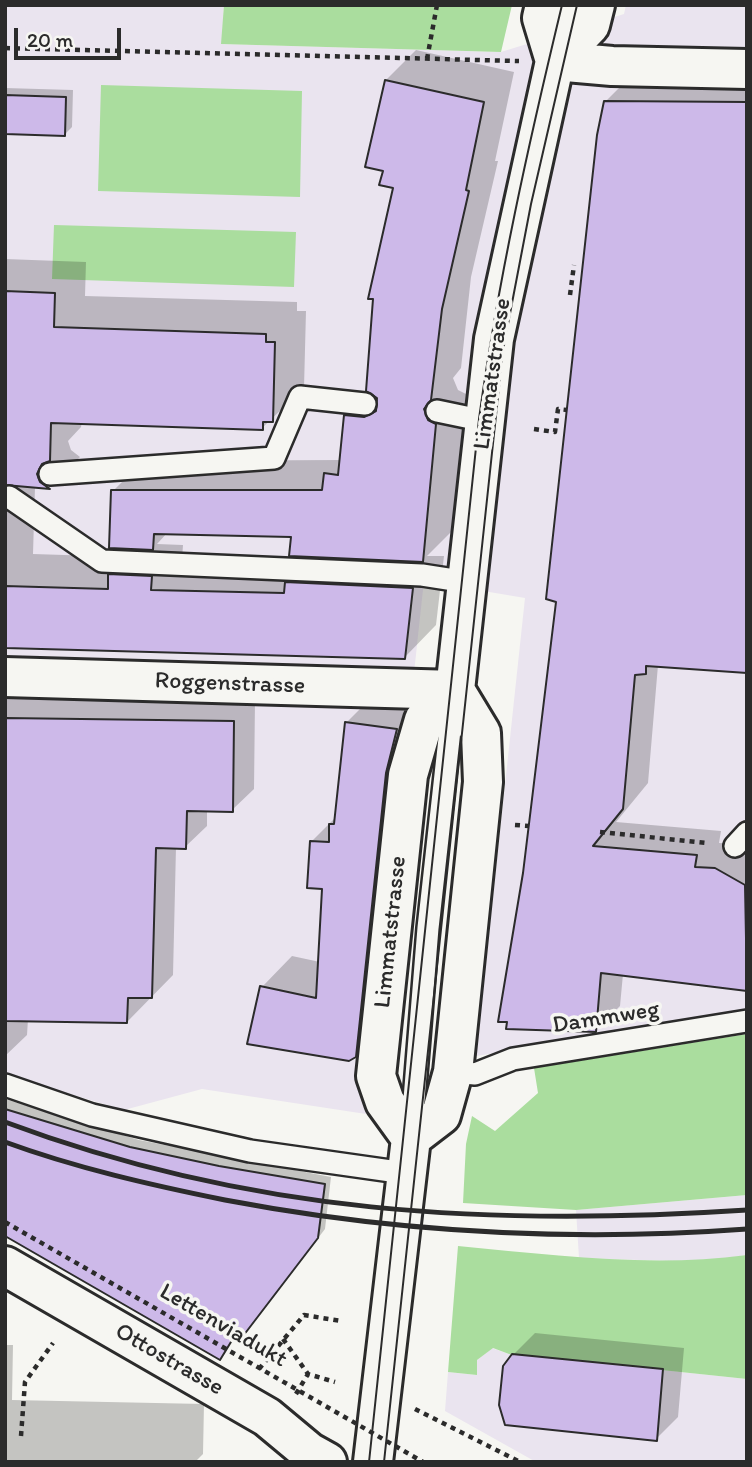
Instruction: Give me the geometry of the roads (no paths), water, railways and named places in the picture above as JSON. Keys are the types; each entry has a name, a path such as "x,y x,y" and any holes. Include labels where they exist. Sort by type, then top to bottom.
{"street":[{"name":"Limmatstrasse","path":"408,1156 376,1076 408,775 424,720 455,690 494,339 555,61 542,18 545,5"},
{"path":"555,61 590,25 595,5"},
{"path":"555,61 612,66 747,69"},
{"name":"Roggenstrasse","path":"5,677 455,690"},
{"path":"373,1462 408,1156 440,1115 464,1073 483,782 481,733 455,690"},
{"name":"Ottostrasse","path":"5,1266 267,1417 309,1452 327,1462"}],"lane":[{"name":"Limmatstrasse","path":"555,61 569,5"},
{"path":"50,474 274,458 300,397 365,404"},
{"path":"438,411 485,421"},
{"path":"9,497 102,561 422,575 467,582"},
{"name":"Dammweg","path":"464,1073 513,1059 747,1021"},
{"path":"5,1085 92,1115 250,1152 408,1156"}],"tram line":[{"path":"369,1462 479,419 515,211 562,5"},
{"path":"384,1462 503,350 531,204 577,5"}],"railway":[{"path":"5,1122 97,1153 188,1177 280,1195 371,1207 463,1214 556,1216 747,1210"},
{"path":"5,1142 86,1168 169,1188 225,1200 355,1220 485,1232 550,1234 616,1235 747,1229"}]}
